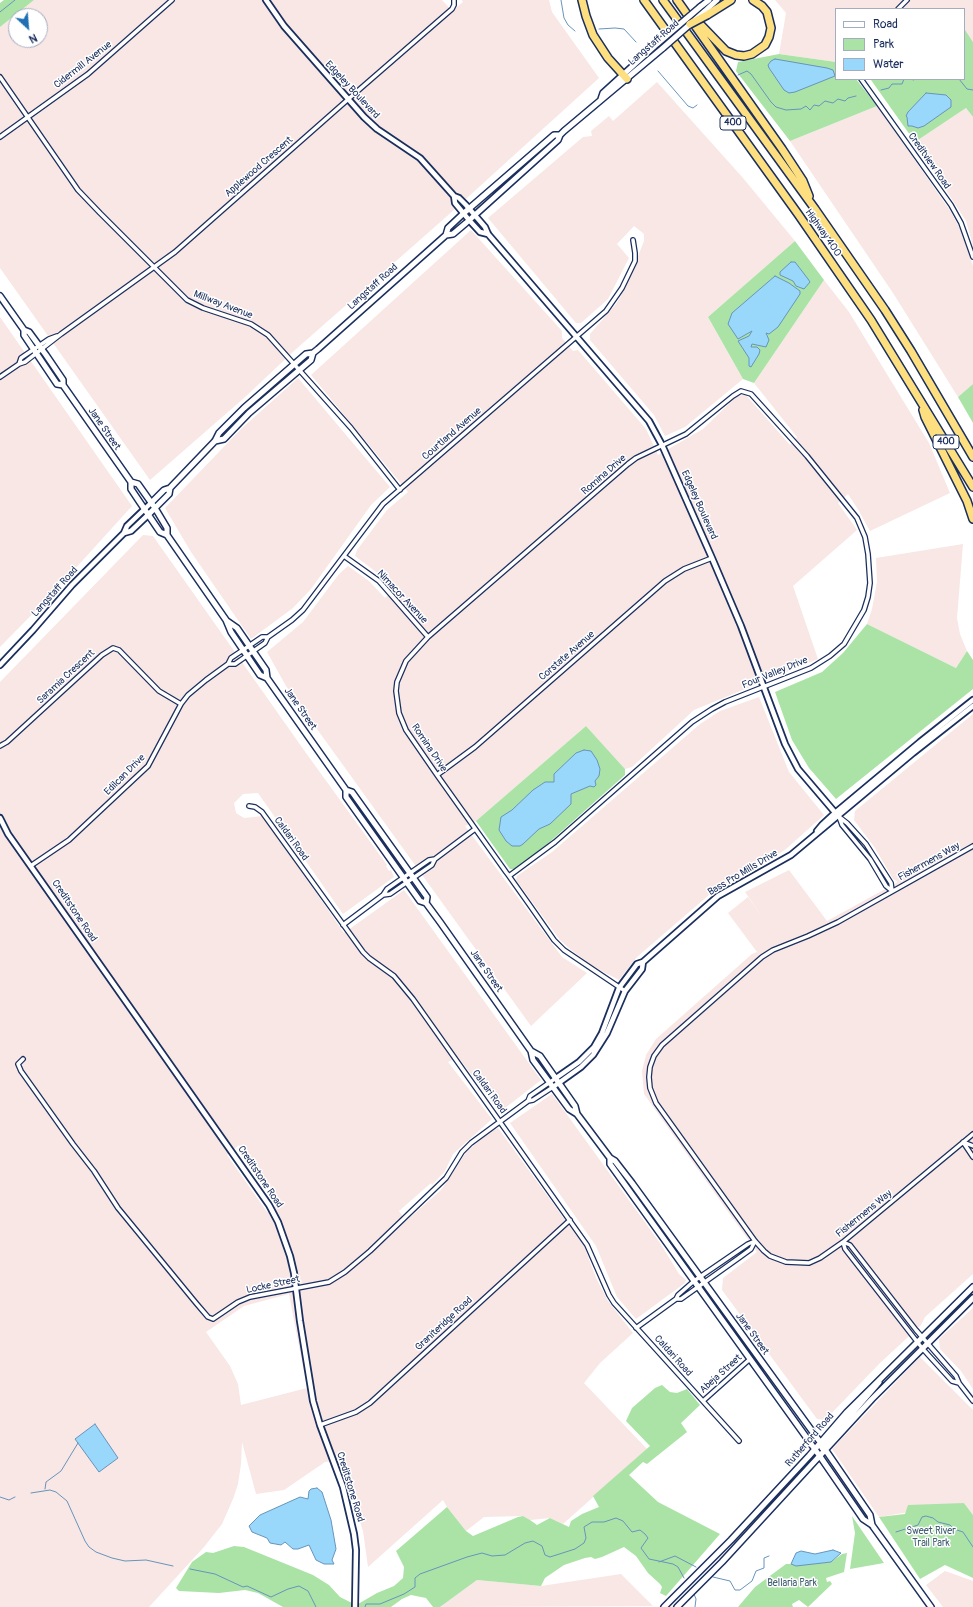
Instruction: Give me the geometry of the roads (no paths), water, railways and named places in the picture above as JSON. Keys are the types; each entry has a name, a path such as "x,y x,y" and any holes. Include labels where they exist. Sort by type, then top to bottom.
{"highway":[{"path":"582,0 593,35 608,58 625,77"},
{"name":"Highway 400","path":"644,0 812,234 871,320 973,487"},
{"name":"Highway 400","path":"663,0 815,209 900,334 973,456"},
{"path":"677,0 782,149 803,182 815,209"},
{"path":"690,24 704,11 730,0"},
{"path":"686,12 693,16 726,51 744,56 759,50 765,45 771,28 767,12 762,6 753,0"},
{"path":"919,398 925,417 967,501 973,520"}],"main road":[{"name":"Langstaff Road","path":"704,11 709,0"},
{"name":"Langstaff Road","path":"625,77 658,44 717,0"},
{"name":"Langstaff Road","path":"446,235 453,234 558,140 560,135 601,99 603,93 663,48 690,24"},
{"name":"Langstaff Road","path":"215,441 224,439 249,413 311,360 313,353 446,235 448,228 464,213 554,136 560,135"},
{"name":"Jane Street","path":"0,296 24,330 29,332 63,380 63,385 131,482 131,489 160,532 167,535 226,620 231,632 246,655 260,675 267,678"},
{"name":"Jane Street","path":"24,330 24,335 57,384 63,385"},
{"name":"Langstaff Road","path":"151,502 164,490 170,488 215,441 219,433 244,408 306,354 313,353"},
{"name":"Jane Street","path":"131,482 138,484 151,502 167,528 167,535"},
{"name":"Langstaff Road","path":"149,514 169,494 170,488"},
{"name":"Jane Street","path":"226,620 237,628 249,645 266,670 267,678 346,790 346,797 420,901 426,903 531,1051 533,1060 569,1109 577,1114 610,1158 615,1161 823,1446 870,1515 872,1525"},
{"name":"Jane Street","path":"346,790 352,792 427,897 426,903"},
{"name":"Jane Street","path":"531,1051 540,1056 575,1106 577,1114"},
{"name":"Jane Street","path":"610,1158 610,1164 694,1282 815,1448 864,1519 872,1525 931,1607"},
{"name":"Rutherford Road","path":"677,1607 732,1552 820,1455 823,1446 847,1412 973,1287"},
{"name":"Rutherford Road","path":"664,1607 731,1540 815,1448 823,1446 973,1298"}],"street":[{"name":"Cidermill Avenue","path":"0,137 88,74 172,0"},
{"name":"Edgeley Boulevard","path":"266,0 284,26 348,99 377,129 420,158 454,196 460,198 485,227 488,234 649,421 662,445 741,626 763,687 791,756 798,768 837,814"},
{"name":"Applewood Crescent","path":"0,377 19,364 21,358 41,348 175,252 452,9 454,0"},
{"path":"899,8 907,0"},
{"name":"Millway Avenue","path":"0,77 78,190 100,213 187,300 203,308 251,324 268,335 352,428 400,490"},
{"name":"Creditview Road","path":"862,80 951,205 962,223 973,257"},
{"name":"Edgeley Boulevard","path":"454,196 455,204 469,220 480,232 488,234"},
{"name":"Courtland Avenue","path":"246,655 265,642 268,637 303,610 383,504 606,311 622,288 635,261 633,240"},
{"name":"Four Valley Drive","path":"509,876 555,842 692,722 718,706 811,668 830,656 844,644 864,610 870,583 868,554 865,537 857,518 807,456 751,394 741,391 686,434 662,445"},
{"name":"Romina Drive","path":"625,991 564,950 554,940 437,775 402,722 399,713 396,691 397,682 406,661 428,637 627,465 636,458 662,445"},
{"name":"Langstaff Road","path":"0,665 72,585 124,533 127,526 151,502"},
{"name":"Langstaff Road","path":"124,533 131,531 149,514"},
{"name":"Nimacor Avenue","path":"344,556 379,581 428,637"},
{"name":"Corstate Avenue","path":"437,775 475,747 665,581 684,569 712,558"},
{"name":"Courtland Avenue","path":"249,645 262,637 268,637"},
{"name":"Edilcan Drive","path":"32,865 68,840 148,766 180,704 196,688 228,664 231,658 249,645"},
{"name":"Saramia Crescent","path":"0,746 7,742 102,655 113,648 119,650 164,696 180,704"},
{"name":"Edilcan Drive","path":"228,664 235,664 246,655"},
{"name":"Bass Pro Mills Drive","path":"553,1087 557,1081 594,1047 602,1033 619,988 637,964 643,962 718,896 782,861 816,833 825,828 837,814 920,742 973,700"},
{"name":"Bass Pro Mills Drive","path":"837,814 973,706"},
{"name":"Caldari Road","path":"249,806 262,812 342,925 369,958 394,976 413,999 587,1245 608,1295 614,1303 739,1441"},
{"path":"837,814 842,825 870,859 886,886 892,891"},
{"name":"Creditstone Road","path":"0,818 8,834 32,865 269,1205 284,1234 296,1288 310,1385 320,1425 343,1487 354,1534 356,1550 355,1607"},
{"path":"342,925 384,895 387,889 432,865 436,859 475,829"},
{"name":"Fishermens Way","path":"973,846 838,922 773,950 762,957 662,1045 654,1056 650,1067 649,1077 650,1088 656,1103 755,1241 764,1251 777,1260 798,1264 809,1263 820,1258 843,1242 973,1134"},
{"name":"Bass Pro Mills Drive","path":"557,1081 581,1067 594,1055 607,1034 625,991 642,969 643,962"},
{"name":"Locke Street","path":"23,1059 18,1064 21,1072 69,1140 98,1177 118,1208 208,1317 216,1319 238,1302 250,1297 329,1282 346,1272 446,1178 462,1152 467,1147 528,1101 533,1100 553,1087"},
{"name":"Locke Street","path":"528,1101 530,1096 550,1082 557,1081"},
{"path":"963,1142 973,1146"},
{"path":"963,1142 973,1157"},
{"name":"Graniteridge Road","path":"320,1425 356,1412 370,1403 570,1220"},
{"path":"636,1328 676,1299 678,1294 700,1277 748,1244 755,1241"},
{"path":"676,1299 681,1299 751,1249 755,1241"},
{"path":"843,1242 850,1245 922,1337 956,1376 959,1384 973,1401"},
{"path":"843,1242 844,1249 917,1342 952,1381 959,1384"},
{"name":"Abeja Street","path":"703,1401 750,1359"}],"water":[{"path":"775,59 827,68 833,70 835,76 789,93 784,90 769,68 768,65"},
{"path":"926,93 946,95 951,100 951,107 924,126 918,128 908,126 906,116 908,112"},
{"path":"791,262 795,262 810,282 804,289 796,286 793,281 780,275 780,272"},
{"path":"775,276 789,283 800,291 800,294 778,327 769,334 766,333 769,340 766,347 752,344 751,347 757,347 760,350 751,367 749,366 749,358 738,341 749,336 752,331 738,339 728,324 732,313"},
{"path":"584,750 591,751 597,760 600,769 599,776 595,781 596,785 594,787 590,786 571,794 571,804 550,824 539,829 520,846 512,846 506,841 499,830 501,817 512,810 533,790 545,782 554,782 554,774 576,753"},
{"path":"95,1424 118,1458 99,1472 75,1439"},
{"path":"317,1488 322,1492 331,1520 336,1549 332,1560 334,1564 324,1564 316,1560 309,1545 298,1549 293,1549 285,1542 281,1545 270,1543 267,1538 252,1532 249,1526 260,1515 300,1497 308,1499 309,1491"},
{"path":"833,1550 841,1553 831,1562 796,1566 791,1564 796,1553 801,1551 815,1554"}],"waterway":[{"path":"0,12 15,0"},
{"path":"561,0 564,18 568,25 575,31"},
{"path":"599,29 624,29 636,42"},
{"path":"658,71 688,106 693,108 697,105"},
{"path":"738,75 747,71 751,74 771,102 776,107 786,110 801,109 806,106 810,110 814,105 819,106 825,101 833,103 838,99 845,101 848,98 856,96"},
{"path":"881,90 889,88 892,84 902,84 904,80"},
{"path":"960,80 967,89 973,90"},
{"path":"45,1489 46,1482 61,1471 78,1443"},
{"path":"31,1493 50,1490 56,1492 67,1501 85,1541 89,1547 96,1552 125,1561 146,1560 173,1566"},
{"path":"0,1497 9,1500 15,1497"},
{"path":"896,1532 918,1525 922,1517 926,1516 933,1518 938,1522 950,1525 954,1529 963,1532 973,1547"},
{"path":"365,1607 366,1604 380,1604 404,1594 415,1587 415,1578 420,1574 467,1557 482,1553 492,1556 505,1555 525,1543 533,1541 542,1546 545,1555 550,1557 575,1549 584,1543 586,1538 584,1527 592,1522 604,1522 616,1518 623,1521 632,1532 640,1530 645,1534 648,1538 641,1548 649,1559 673,1564 678,1567 684,1578"},
{"path":"659,1562 675,1556 696,1567"},
{"path":"713,1577 730,1581 735,1590 740,1590 752,1581 756,1571 764,1568 764,1558 769,1556"},
{"path":"190,1569 215,1574 243,1587 247,1586 271,1597 288,1589 299,1586 308,1591 316,1607"},
{"path":"694,1594 696,1599 695,1607"}],"park label":[{"name":"Sweet River Trail Park","path":"931,1536"},
{"name":"Bellaria Park","path":"792,1583"}]}
